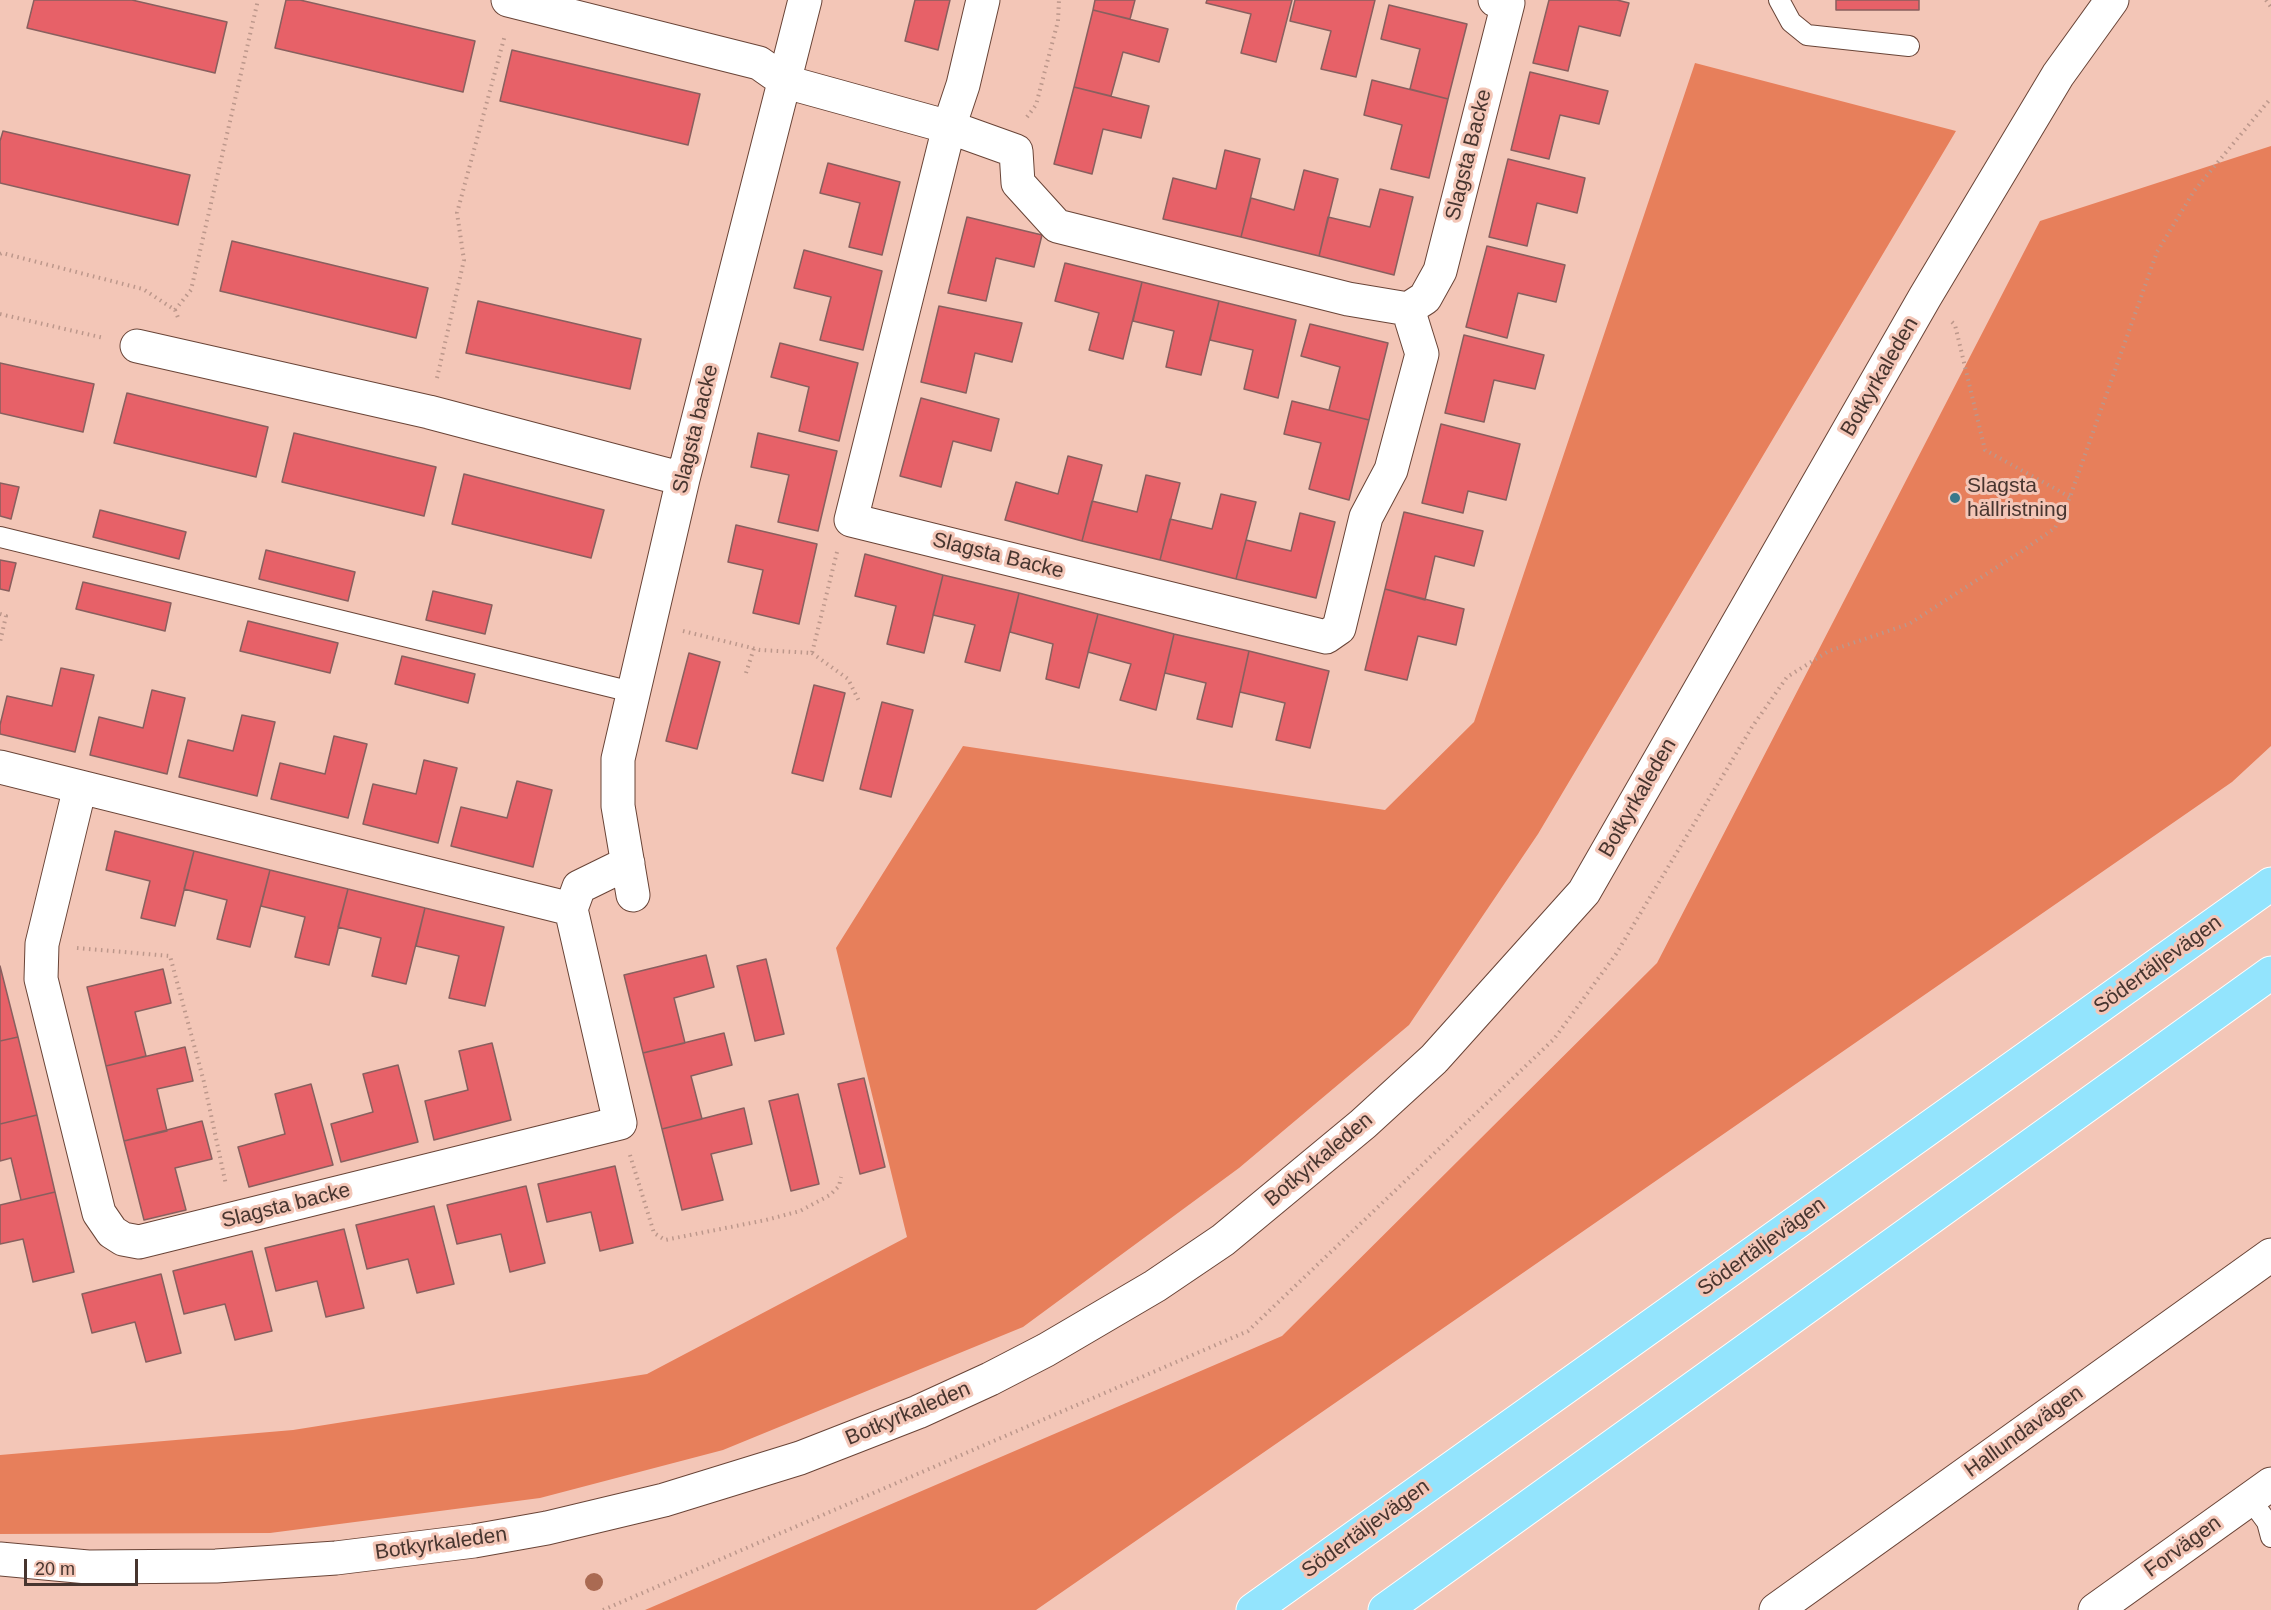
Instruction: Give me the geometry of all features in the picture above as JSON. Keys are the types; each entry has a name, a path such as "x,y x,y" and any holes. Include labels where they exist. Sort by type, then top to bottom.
{"highway":[{"name":"Södertäljevägen","path":"1253,1610 2271,884"},
{"path":"1384,1610 2271,973"}],"street":[{"name":"Slagsta backe","path":"633,895 618,806 618,759 683,479 806,0"},
{"path":"851,520 983,0"},
{"name":"Slagsta Backe","path":"851,520 1326,638 1339,628 1366,517 1391,470 1422,354 1408,309 1425,298 1440,271 1508,3 1495,0"},
{"name":"Botkyrkaleden","path":"0,1559 88,1567 279,1563 474,1541 558,1526 664,1500 800,1458 918,1412 990,1379 1046,1350 1155,1286 1223,1240 1363,1124 1434,1059 1584,892 1925,297 2058,75 2112,0"},
{"path":"511,1 759,63 786,82 949,127 1016,151 1018,183 1057,226 1348,299 1408,309"},
{"path":"137,346 429,412 683,479"},
{"path":"0,767 572,909"},
{"name":"Slagsta backe","path":"80,788 42,944 41,979 99,1213 104,1224 123,1239 139,1242 620,1123"},
{"path":"620,1123 572,909 579,888 628,863"},
{"name":"Hallundavägen","path":"1776,1610 2271,1255"},
{"name":"Forvägen","path":"2095,1610 2260,1492"}],"lane":[{"path":"1779,0 1791,22 1808,35 1909,46"},
{"path":"0,537 632,692"},
{"path":"2260,1492 2271,1537"}],"path":[{"path":"175,310 191,290 258,0"},
{"path":"1016,151 1019,129 1036,105 1058,21 1059,0"},
{"path":"2266,0 2271,7"},
{"path":"429,412 464,260 457,213 511,1"},
{"path":"0,254 143,289 175,310 183,334 183,357"},
{"path":"1925,297 1955,325 1985,450 2070,497"},
{"path":"0,314 137,346"},
{"path":"812,653 838,550 851,520"},
{"path":"0,614 6,616 0,642"},
{"path":"650,624 754,648 812,653 848,679 860,703"},
{"path":"746,673 754,648"},
{"path":"42,944 170,956 204,1082 234,1218"},
{"path":"620,1123 654,1233 665,1240 800,1211 830,1195 842,1177"}],"shaded area":[{"path":"1695,63 1956,131 1538,834 1409,1025 1239,1168 1023,1327 723,1450 540,1498 270,1533 0,1534 0,1455 293,1430 647,1374 907,1237 836,948 963,746 1385,810 1474,722"},
{"path":"2271,146 2271,746 2232,782 1036,1610 645,1610 1282,1336 1657,963 2040,221"}],"building":[{"path":"34,0 132,0 227,22 215,73 27,28"},
{"path":"286,0 300,0 475,41 463,92 275,48"},
{"path":"915,0 950,0 938,50 905,41"},
{"path":"1095,0 1135,0 1130,19 1093,10"},
{"path":"1207,0 1292,0 1276,62 1241,53 1251,14 1206,3"},
{"path":"1295,0 1375,0 1356,77 1321,69 1331,31 1290,21"},
{"path":"1549,0 1617,0 1629,3 1620,36 1579,26 1568,71 1533,63"},
{"path":"1836,0 1919,0 1919,10 1836,10"},
{"path":"1389,5 1467,24 1448,99 1410,89 1420,49 1381,39"},
{"path":"1093,10 1168,29 1159,62 1123,52 1111,96 1074,87"},
{"path":"512,50 700,94 688,145 500,101"},
{"path":"1530,72 1608,91 1599,124 1560,115 1549,159 1511,150"},
{"path":"1372,80 1448,99 1429,178 1391,169 1402,125 1364,115"},
{"path":"1074,87 1149,106 1141,138 1103,129 1092,174 1054,164"},
{"path":"3,131 190,175 178,225 0,183 0,141"},
{"path":"1225,150 1260,159 1241,237 1163,219 1173,178 1216,189"},
{"path":"1508,159 1585,178 1577,213 1537,203 1527,246 1489,237"},
{"path":"828,163 900,182 882,255 849,247 860,203 820,193"},
{"path":"1304,170 1338,179 1319,256 1241,237 1251,198 1294,210"},
{"path":"1380,189 1413,197 1394,275 1319,256 1328,217 1370,227"},
{"path":"967,217 1042,235 1034,267 996,258 986,301 948,293"},
{"path":"232,241 428,288 416,338 220,291"},
{"path":"1487,246 1565,265 1556,302 1518,293 1507,338 1466,327"},
{"path":"804,250 882,271 863,350 820,340 831,297 794,288"},
{"path":"1065,263 1142,282 1123,359 1089,350 1099,313 1055,301"},
{"path":"1142,282 1219,301 1201,375 1166,367 1174,331 1133,321"},
{"path":"478,301 641,339 630,389 466,353"},
{"path":"1219,301 1296,320 1278,398 1244,389 1253,350 1210,340"},
{"path":"939,306 1022,323 1012,362 975,353 966,393 921,382"},
{"path":"1310,324 1388,343 1369,420 1329,410 1340,367 1301,356"},
{"path":"1464,335 1544,355 1535,389 1494,380 1484,422 1445,413"},
{"path":"780,343 858,363 839,441 799,431 809,387 771,377"},
{"path":"0,363 94,384 83,432 0,413"},
{"path":"127,393 268,427 256,477 114,443"},
{"path":"921,398 999,419 991,451 953,441 941,487 900,476"},
{"path":"1292,401 1369,420 1349,500 1309,489 1321,443 1284,434"},
{"path":"1441,424 1520,444 1506,500 1468,491 1463,513 1422,503"},
{"path":"294,433 436,467 424,516 282,482"},
{"path":"758,433 837,451 818,531 778,522 789,475 751,467"},
{"path":"1068,456 1102,465 1082,541 1005,520 1016,482 1058,494"},
{"path":"464,474 604,510 591,558 452,524"},
{"path":"1146,475 1180,483 1160,560 1082,541 1092,501 1137,512"},
{"path":"0,483 19,487 11,519 0,516"},
{"path":"1221,494 1256,502 1236,579 1160,560 1170,519 1212,529"},
{"path":"100,510 186,532 179,559 93,537"},
{"path":"1404,512 1483,531 1474,566 1435,556 1425,600 1385,589"},
{"path":"1300,513 1335,522 1316,598 1236,579 1246,540 1291,551"},
{"path":"736,525 817,544 799,624 753,613 763,570 728,562"},
{"path":"266,550 355,572 348,601 259,579"},
{"path":"865,554 943,575 924,653 887,644 896,606 855,596"},
{"path":"0,560 16,563 9,591 0,589"},
{"path":"943,575 1019,593 1000,671 965,662 975,625 933,615"},
{"path":"83,582 171,603 165,631 76,609"},
{"path":"1385,589 1464,609 1456,645 1418,636 1407,680 1365,670"},
{"path":"433,591 492,605 485,634 426,620"},
{"path":"1019,593 1098,614 1079,688 1046,679 1053,644 1010,632"},
{"path":"1098,614 1174,634 1156,710 1120,700 1131,664 1088,652"},
{"path":"248,621 338,643 330,673 240,651"},
{"path":"1174,634 1249,651 1232,727 1197,719 1206,683 1165,673"},
{"path":"1249,651 1329,671 1310,748 1276,740 1285,703 1240,692"},
{"path":"689,653 720,662 697,749 666,741"},
{"path":"402,656 475,674 468,703 395,684"},
{"path":"61,668 94,675 75,752 0,734 7,696 52,706"},
{"path":"814,685 845,693 823,781 792,773"},
{"path":"152,690 185,698 167,774 90,755 99,717 143,728"},
{"path":"882,702 913,710 891,797 860,789"},
{"path":"242,715 275,722 257,796 179,777 188,740 233,751"},
{"path":"334,736 367,744 348,818 271,799 280,763 325,774"},
{"path":"424,760 457,768 438,843 363,824 373,784 416,794"},
{"path":"517,781 552,790 533,867 451,846 461,807 507,818"},
{"path":"115,831 194,851 175,926 141,918 150,881 106,870"},
{"path":"194,851 270,870 250,947 217,939 227,900 184,889"},
{"path":"270,870 348,889 329,965 295,957 305,917 261,906"},
{"path":"348,889 425,908 406,984 372,976 381,938 338,927"},
{"path":"425,908 504,927 485,1006 449,998 459,956 416,946"},
{"path":"706,955 714,987 674,998 685,1043 643,1053 624,975"},
{"path":"766,959 784,1034 755,1041 737,966"},
{"path":"0,966 18,1037 0,1041"},
{"path":"163,969 171,1003 135,1012 146,1056 106,1066 87,987"},
{"path":"724,1033 732,1065 691,1076 702,1119 662,1129 643,1053"},
{"path":"18,1037 37,1115 0,1124 0,1041"},
{"path":"492,1043 511,1120 434,1140 425,1101 468,1090 459,1051"},
{"path":"185,1047 193,1081 157,1089 167,1131 124,1141 106,1066"},
{"path":"398,1065 418,1142 341,1162 331,1124 373,1112 363,1074"},
{"path":"864,1078 885,1167 860,1174 838,1084"},
{"path":"311,1084 333,1165 249,1187 238,1147 285,1134 275,1094"},
{"path":"798,1094 819,1184 791,1191 769,1101"},
{"path":"744,1108 752,1144 711,1154 723,1200 682,1210 662,1129"},
{"path":"37,1115 55,1192 21,1200 11,1158 0,1161 0,1124"},
{"path":"202,1121 212,1159 175,1168 186,1210 144,1220 124,1141"},
{"path":"615,1166 633,1243 600,1251 591,1212 547,1222 538,1184"},
{"path":"526,1186 545,1263 510,1272 501,1234 457,1244 447,1205"},
{"path":"55,1192 74,1272 33,1282 23,1239 0,1244 0,1205"},
{"path":"434,1206 454,1284 417,1293 408,1259 367,1269 356,1225"},
{"path":"344,1229 364,1308 326,1317 317,1281 276,1291 265,1248"},
{"path":"252,1251 272,1331 235,1340 225,1304 184,1314 173,1271"},
{"path":"161,1274 181,1353 146,1362 135,1322 92,1333 82,1294"}],"place":[{"name":"Slagsta hällristning","path":"1955,498"}]}
